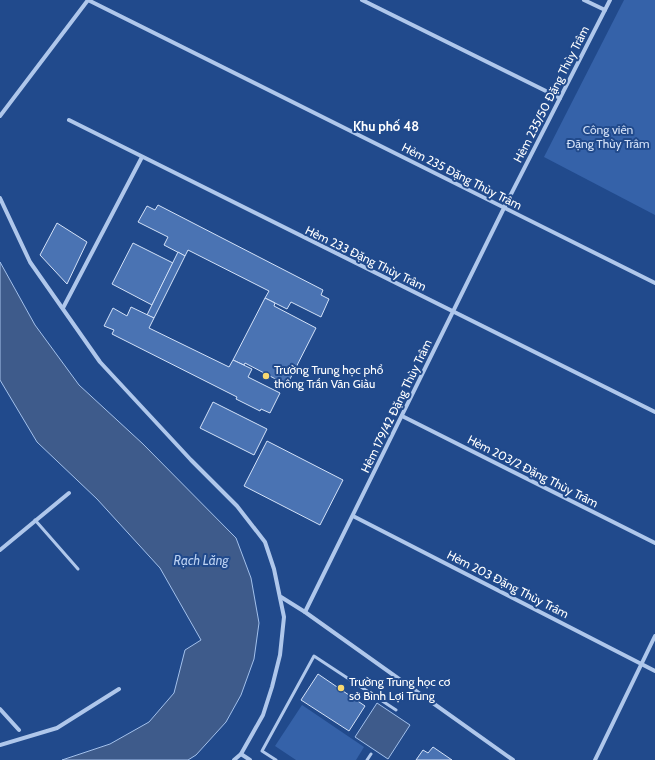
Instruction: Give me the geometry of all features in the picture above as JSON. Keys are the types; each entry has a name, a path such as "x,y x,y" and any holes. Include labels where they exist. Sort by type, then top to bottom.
{"street":[{"path":"0,116 88,0"},
{"name":"Hẻm 235 Đặng Thùy Trâm","path":"88,0 655,283"},
{"path":"362,0 560,98"},
{"path":"584,0 605,10"},
{"name":"Hẻm 235/50 Đặng Thùy Trâm","path":"504,208 610,0"},
{"name":"Hẻm 233 Đặng Thùy Trâm","path":"69,120 655,412"},
{"path":"63,308 142,157"},
{"path":"0,198 30,262 100,362 191,460 237,506 265,542 274,569 284,617 280,655 263,716 240,754 234,760"},
{"name":"Hẻm 179/42 Đặng Thùy Trâm","path":"305,612 504,208"},
{"name":"Hẻm 203/2 Đặng Thùy Trâm","path":"402,416 655,543"},
{"path":"0,550 69,493"},
{"name":"Hẻm 203 Đặng Thùy Trâm","path":"353,516 655,671"},
{"path":"280,597 305,612 513,760"},
{"path":"595,760 655,636"},
{"path":"0,745 57,728 119,689"},
{"path":"0,710 19,730"},
{"path":"240,754 250,760"}],"lane":[{"path":"35,520 78,570"},
{"path":"276,760 262,751 314,656 396,710"},
{"path":"367,760 370,754"}],"green space":[{"name":"Công viên Đặng Thùy Trâm","path":"624,0 655,0 655,215 544,157"},
{"path":"302,705 364,747 356,760 296,760 275,746"}],"water":[{"name":"Rạch Lăng","path":"0,262 35,325 79,385 143,444 236,538 251,578 259,623 254,659 241,695 226,722 196,755 188,760 62,760 110,744 149,722 174,693 185,650 201,640 160,568 97,499 37,442 0,380"},
{"path":"377,703 410,725 388,759 355,737"}],"building":[{"path":"158,205 323,290 321,295 329,299 321,317 291,302 287,309 265,298 269,291 188,250 185,256 164,245 168,237 138,222 147,206 155,210"},
{"path":"57,223 87,242 67,284 40,255"},
{"path":"133,243 173,263 152,305 112,284"},
{"path":"178,252 185,256 154,318 147,315"},
{"path":"265,298 275,303 274,306 316,328 287,385 245,363 244,365 233,360"},
{"path":"131,307 154,318 149,328 229,367 233,360 252,369 248,377 280,393 270,413 261,409 260,411 236,399 237,397 112,334 114,330 104,326 113,308 127,316"},
{"path":"213,402 267,429 254,455 200,428"},
{"path":"267,441 343,480 320,525 244,486"},
{"path":"318,674 365,706 349,731 301,700"},
{"path":"433,747 452,760 416,760 423,750 428,753"}],"place":[{"name":"Trường Trung học phổ thông Trần Văn Giàu","path":"266,376"},
{"name":"Trường Trung học cơ sở Bình Lợi Trung","path":"341,688"}],"district":[{"name":"Khu phố 48","path":"386,126"}]}
